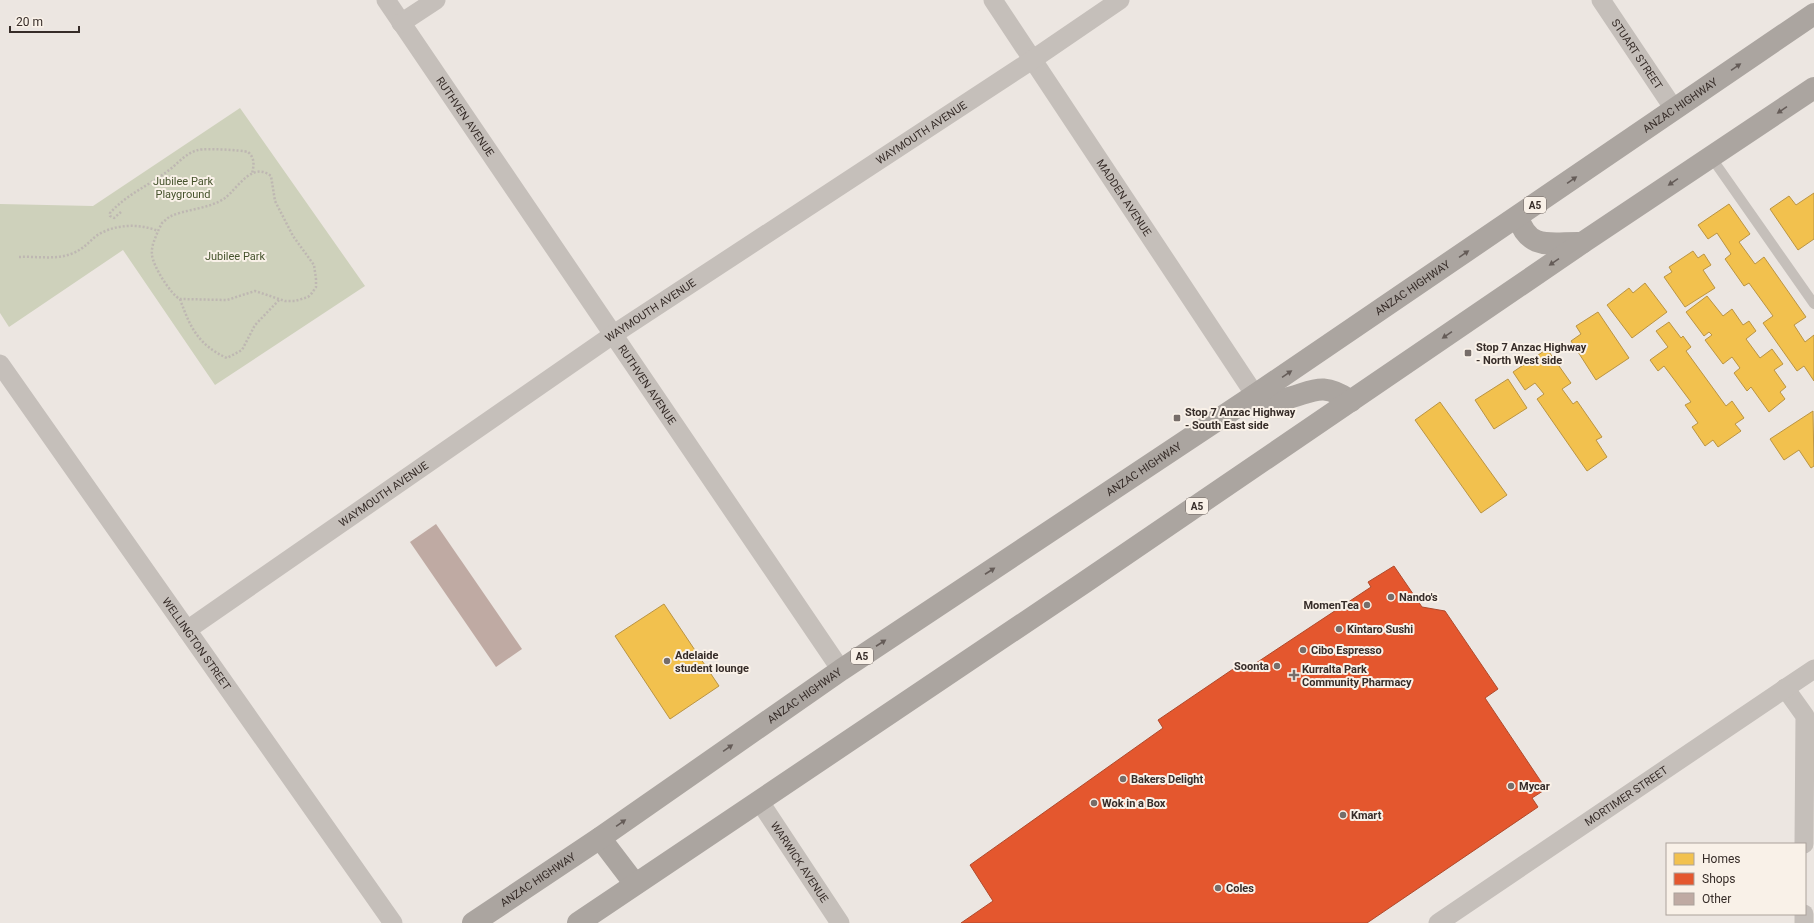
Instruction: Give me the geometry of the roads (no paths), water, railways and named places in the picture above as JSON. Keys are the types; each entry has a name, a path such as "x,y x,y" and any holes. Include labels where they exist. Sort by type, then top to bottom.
{"highway":[{"name":"ANZAC HIGHWAY","path":"473,923 600,838 841,670 1255,395 1814,14"},
{"name":"A5","path":"578,923 760,802 1582,243 1814,88"},
{"path":"1518,217 1524,234 1532,240 1544,244 1582,243"},
{"path":"1255,395 1278,400 1310,390 1322,390 1336,391 1351,401"},
{"path":"600,838 635,884"}],"street":[{"name":"RUTHVEN AVENUE","path":"386,0 841,670"},
{"path":"402,23 436,0"},
{"name":"MADDEN AVENUE","path":"993,0 1255,395"},
{"name":"WAYMOUTH AVENUE","path":"187,630 614,334 1032,60 1120,0"},
{"name":"STUART STREET","path":"1601,0 1674,109"},
{"name":"WELLINGTON STREET","path":"0,364 393,923"},
{"name":"MORTIMER STREET","path":"1438,923 1814,668"},
{"path":"1785,688 1806,716 1804,843"},
{"name":"WARWICK AVENUE","path":"760,802 840,923"}],"lane":[{"path":"1710,157 1814,304"}],"place":[{"name":"Stop 7 Anzac Highway - North West side","path":"1468,353"},
{"name":"Stop 7 Anzac Highway - South East side","path":"1177,418"},
{"name":"Nando's","path":"1391,597"},
{"name":"MomenTea","path":"1367,605"},
{"name":"Kintaro Sushi","path":"1339,629"},
{"name":"Cibo Espresso","path":"1303,650"},
{"name":"Adelaide student lounge","path":"667,661"},
{"name":"Soonta","path":"1277,666"},
{"name":"Kurralta Park Community Pharmacy","path":"1294,675"},
{"name":"Bakers Delight","path":"1123,779"},
{"name":"Mycar","path":"1511,786"},
{"name":"Wok in a Box","path":"1094,803"},
{"name":"Kmart","path":"1343,815"},
{"name":"Coles","path":"1218,888"}],"park label":[{"name":"Jubilee Park Playground","path":"183,187"},
{"name":"Jubilee Park","path":"235,256"}]}
